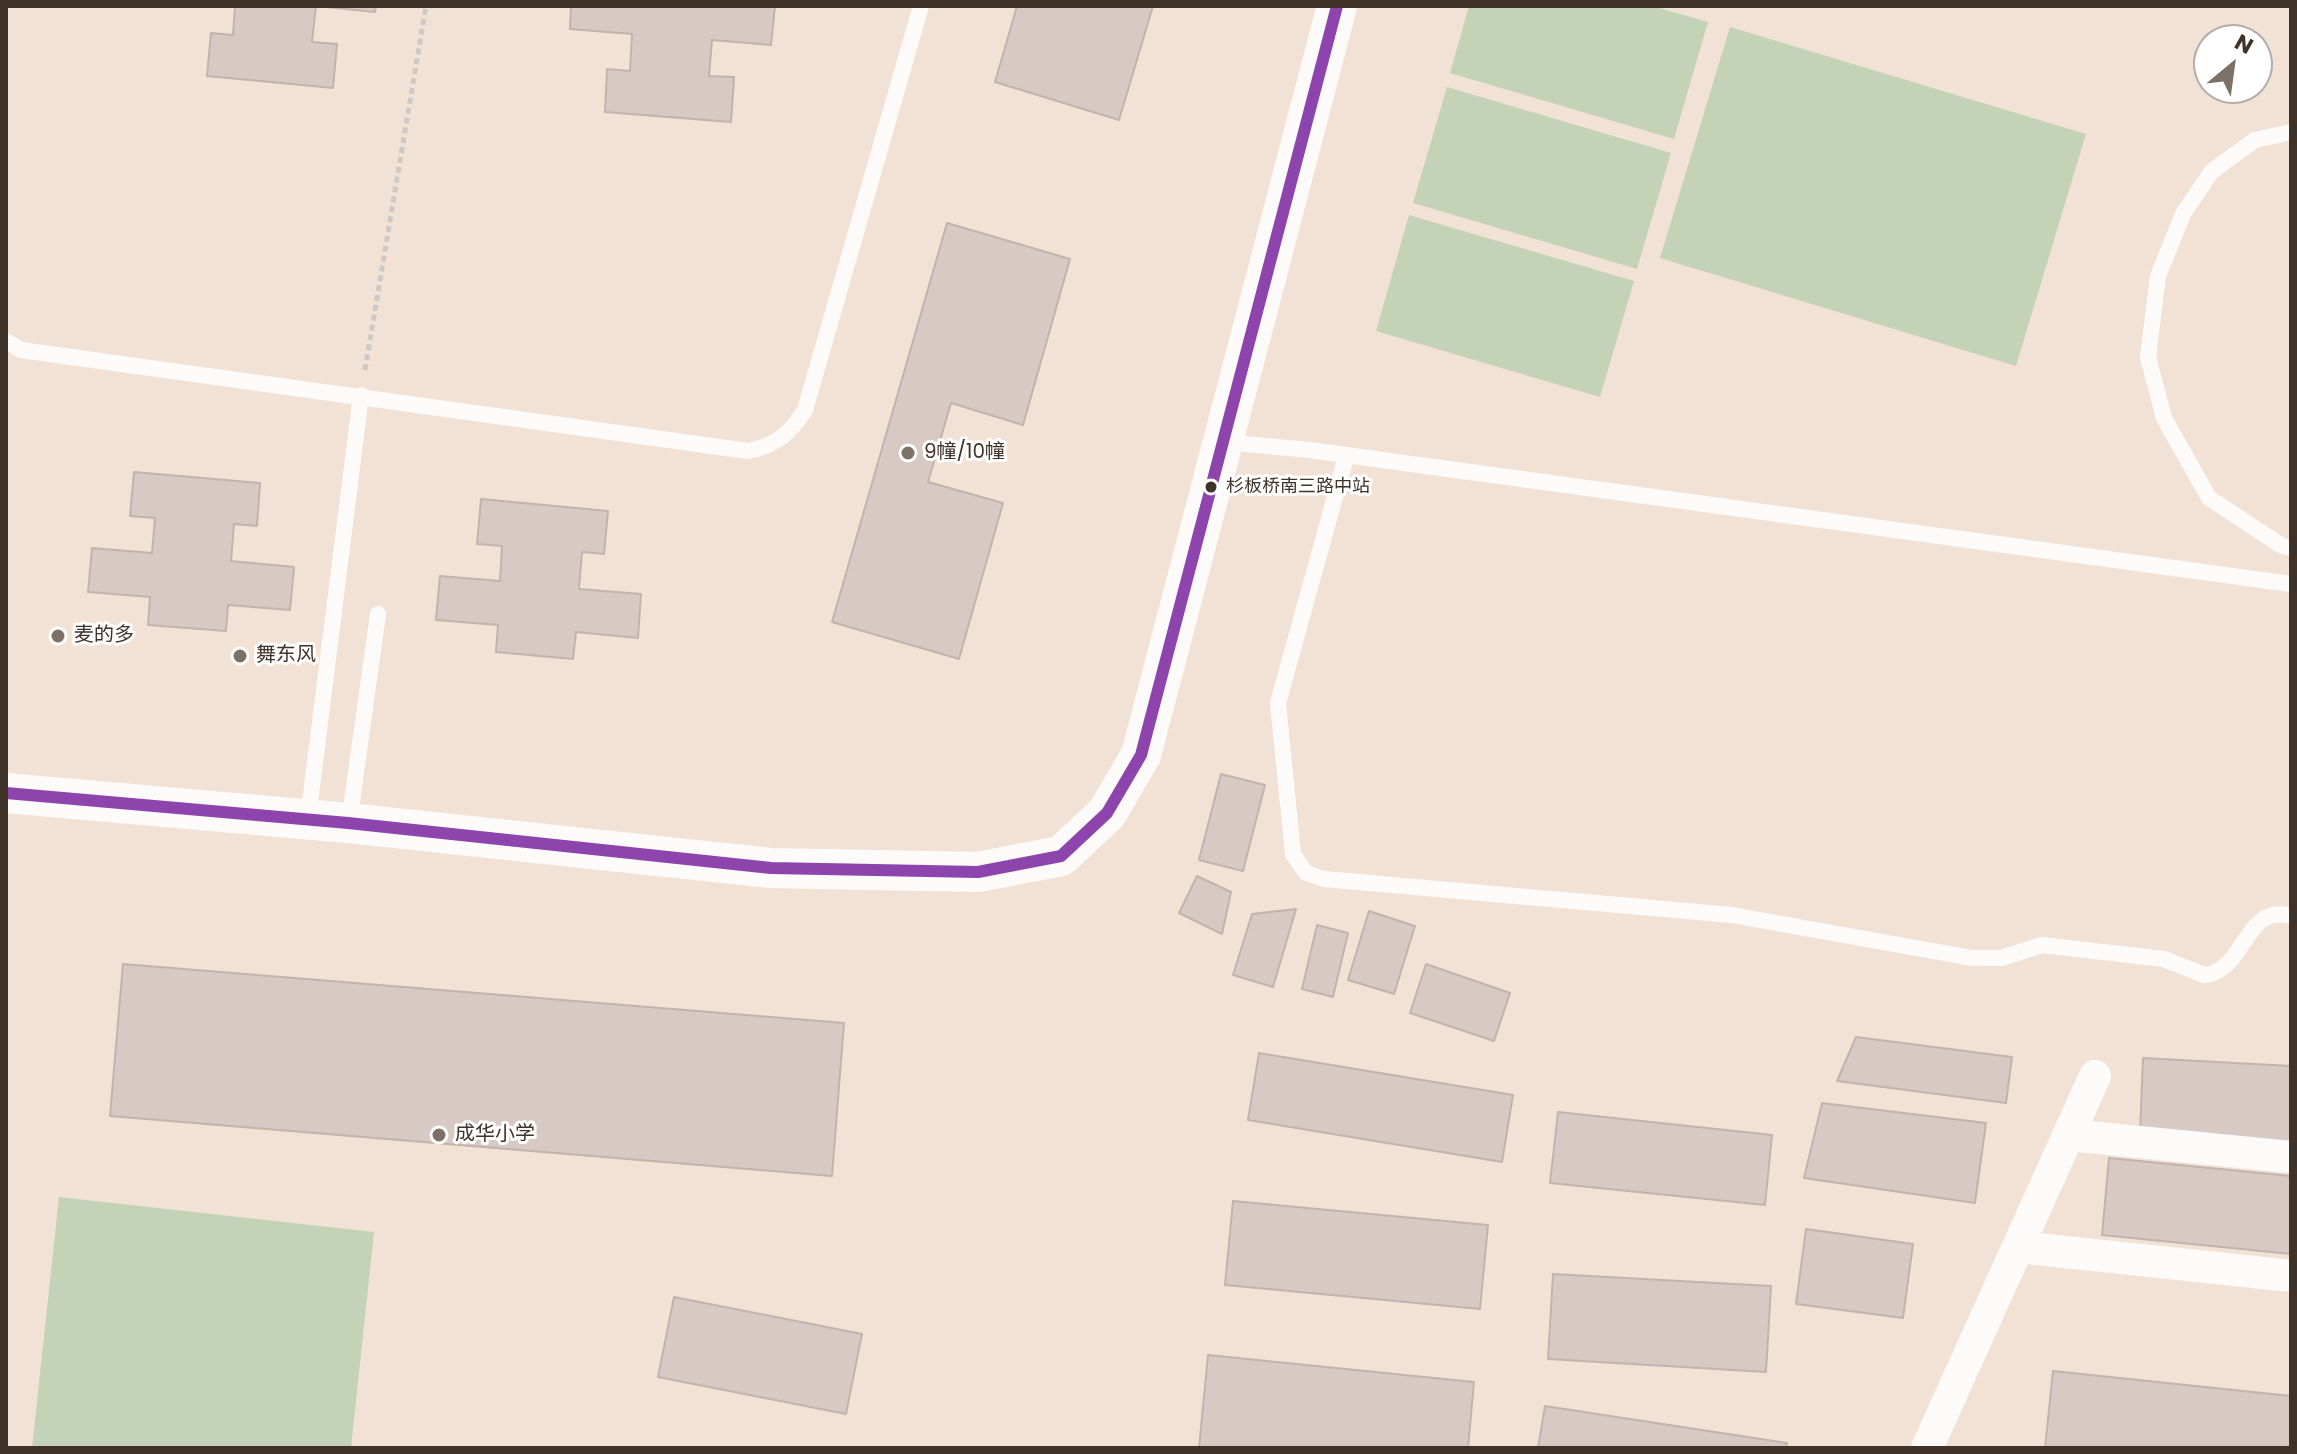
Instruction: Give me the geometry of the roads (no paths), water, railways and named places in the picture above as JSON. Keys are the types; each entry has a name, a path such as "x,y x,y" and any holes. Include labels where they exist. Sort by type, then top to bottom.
{"street":[{"path":"6,793 348,823 771,868 978,872 1061,856 1107,813 1141,755 1337,6"},
{"path":"1927,1448 2095,1076"},
{"path":"2069,1135 2291,1157"},
{"path":"2018,1247 2291,1276"}],"lane":[{"path":"6,341 21,350 748,451 773,446 792,431 805,410 921,6"},
{"path":"2291,132 2255,140 2212,171 2183,214 2158,276 2148,357 2164,418 2209,498 2282,546 2291,548"},
{"path":"307,820 361,395"},
{"path":"1225,442 2291,584"},
{"path":"1346,457 1278,703 1293,854 1306,873 1324,879 1732,915 1972,958 2001,958 2042,945 2164,959 2204,975 2211,974 2232,960 2261,920 2270,915 2291,916"},
{"path":"348,823 378,614"}],"place":[{"name":"9幢/10幢","path":"908,453"},
{"name":"杉板桥南三路中站","path":"1211,487"},
{"name":"麦的多","path":"58,636"},
{"name":"舞东风","path":"240,656"},
{"name":"成华小学","path":"439,1135"}]}
